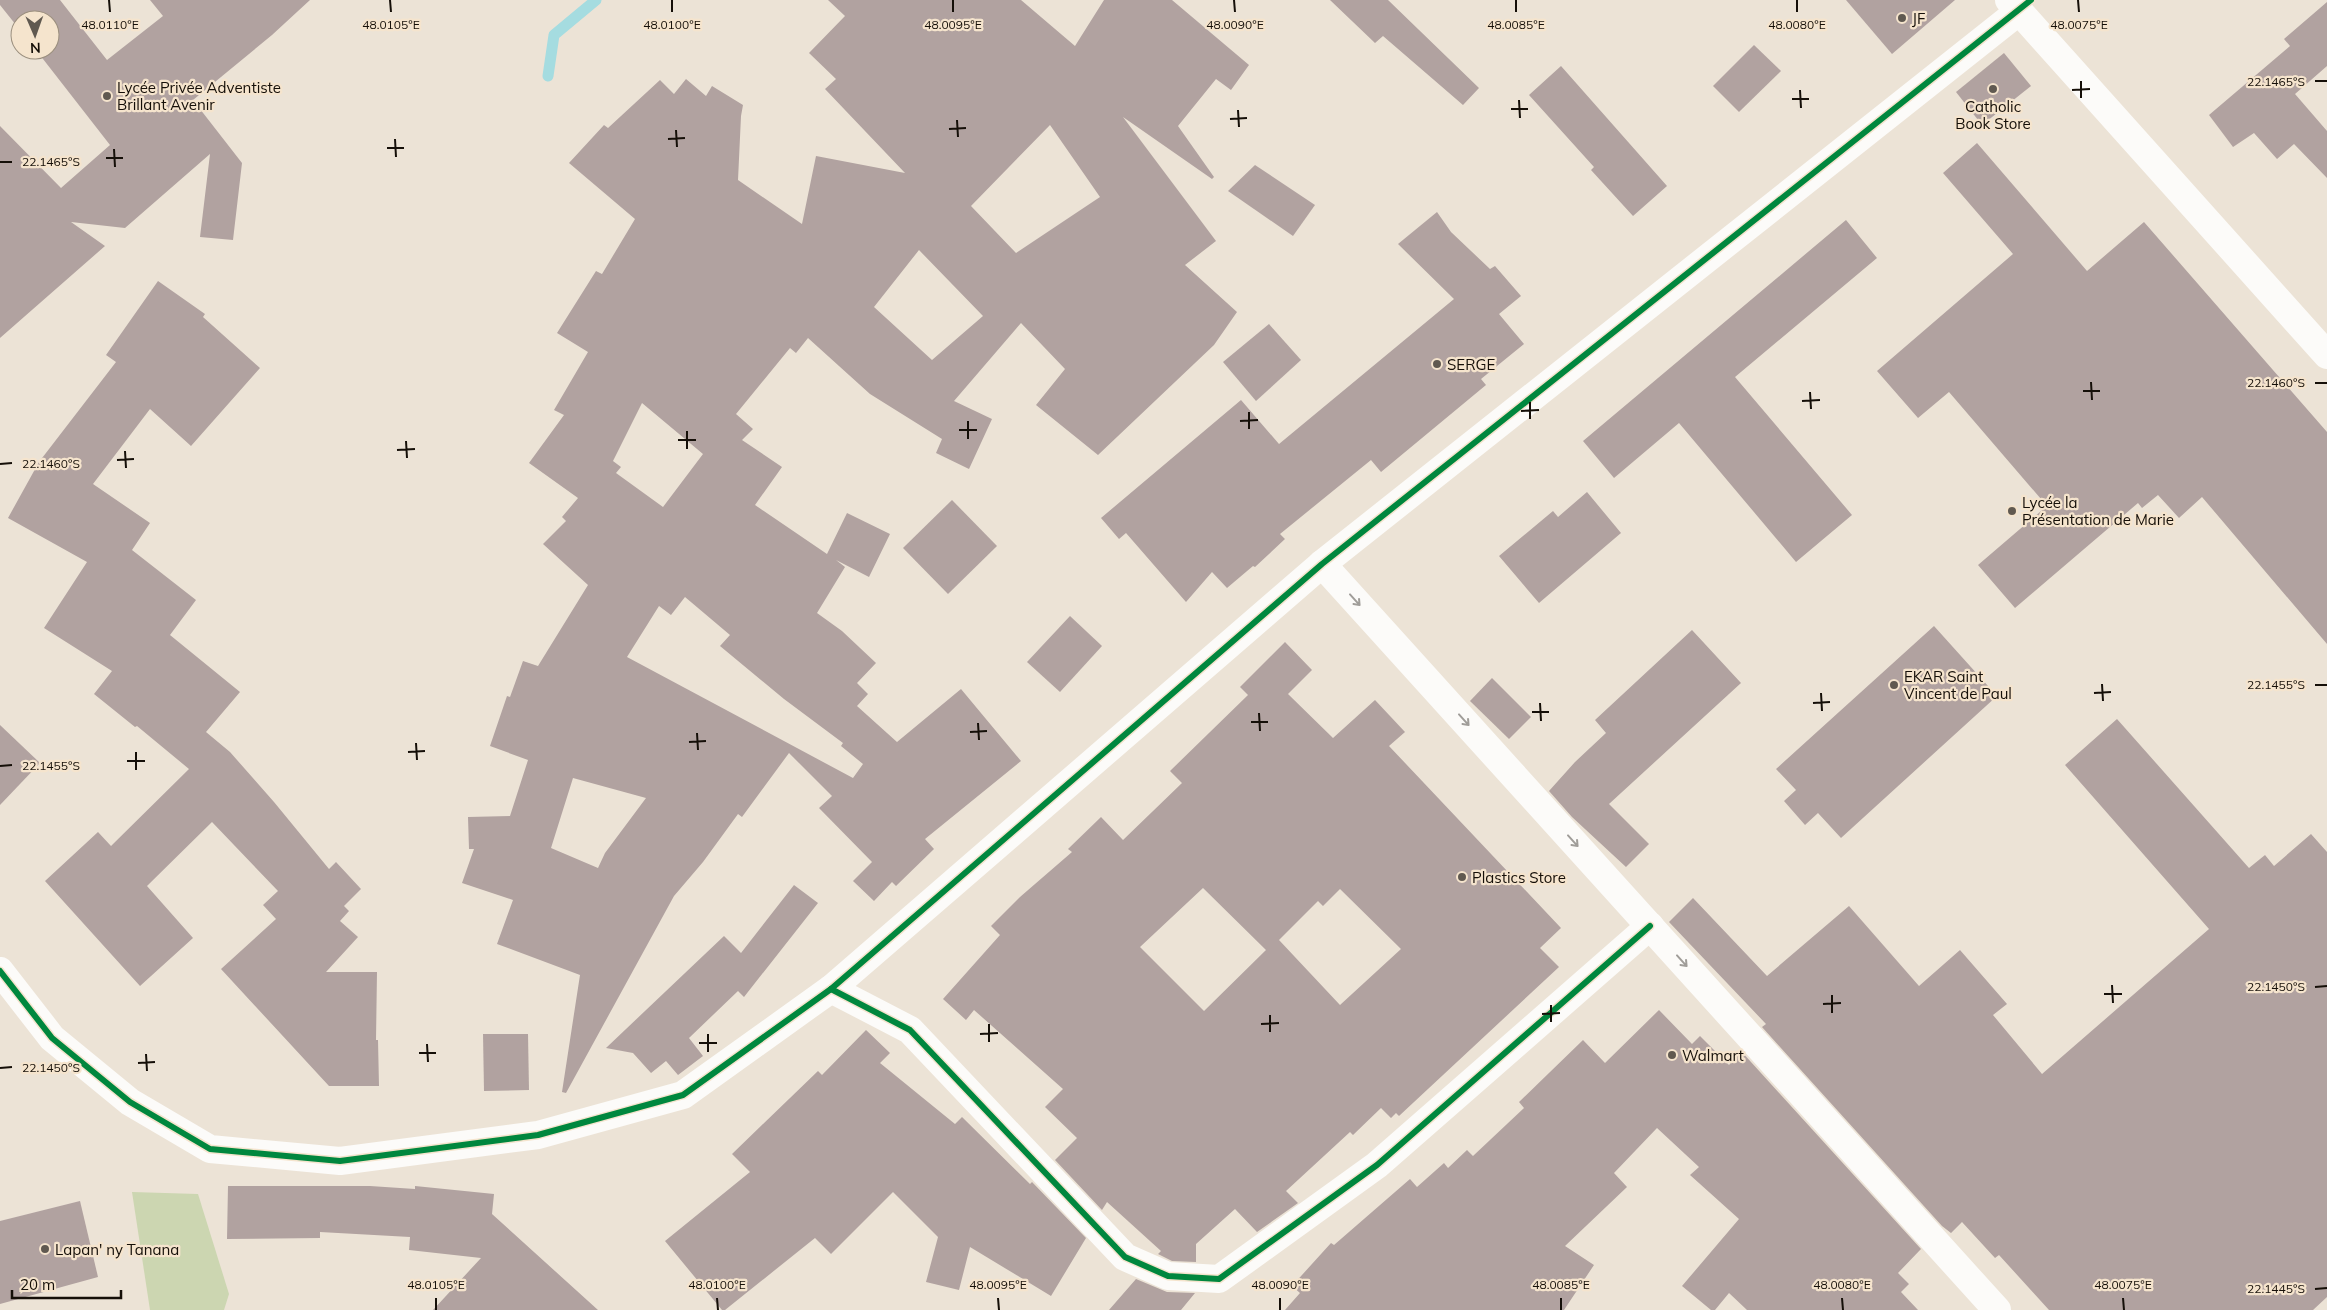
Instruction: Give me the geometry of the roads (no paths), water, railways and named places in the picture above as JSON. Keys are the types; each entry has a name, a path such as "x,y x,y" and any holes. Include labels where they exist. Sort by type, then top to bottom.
{"street":[{"path":"0,971 52,1038 130,1102 210,1148 340,1161 538,1135 683,1095 831,989 1322,564 2019,4 2327,355"},
{"path":"1322,564 1997,1310"},
{"path":"831,989 910,1030 1125,1257 1168,1276 1219,1279 1377,1164 1650,926"}],"waterway":[{"path":"548,76 554,35 596,0"}],"place":[{"name":"JF","path":"1902,18"},
{"name":"Catholic Book Store","path":"1993,89"},
{"name":"Lycée Privée Adventiste Brillant Avenir","path":"107,96"},
{"name":"SERGE","path":"1437,364"},
{"name":"Lycée la Présentation de Marie","path":"2012,511"},
{"name":"EKAR Saint Vincent de Paul","path":"1894,685"},
{"name":"Plastics Store","path":"1462,877"},
{"name":"Walmart","path":"1672,1055"},
{"name":"Lapan' ny Tanana","path":"45,1249"}]}
